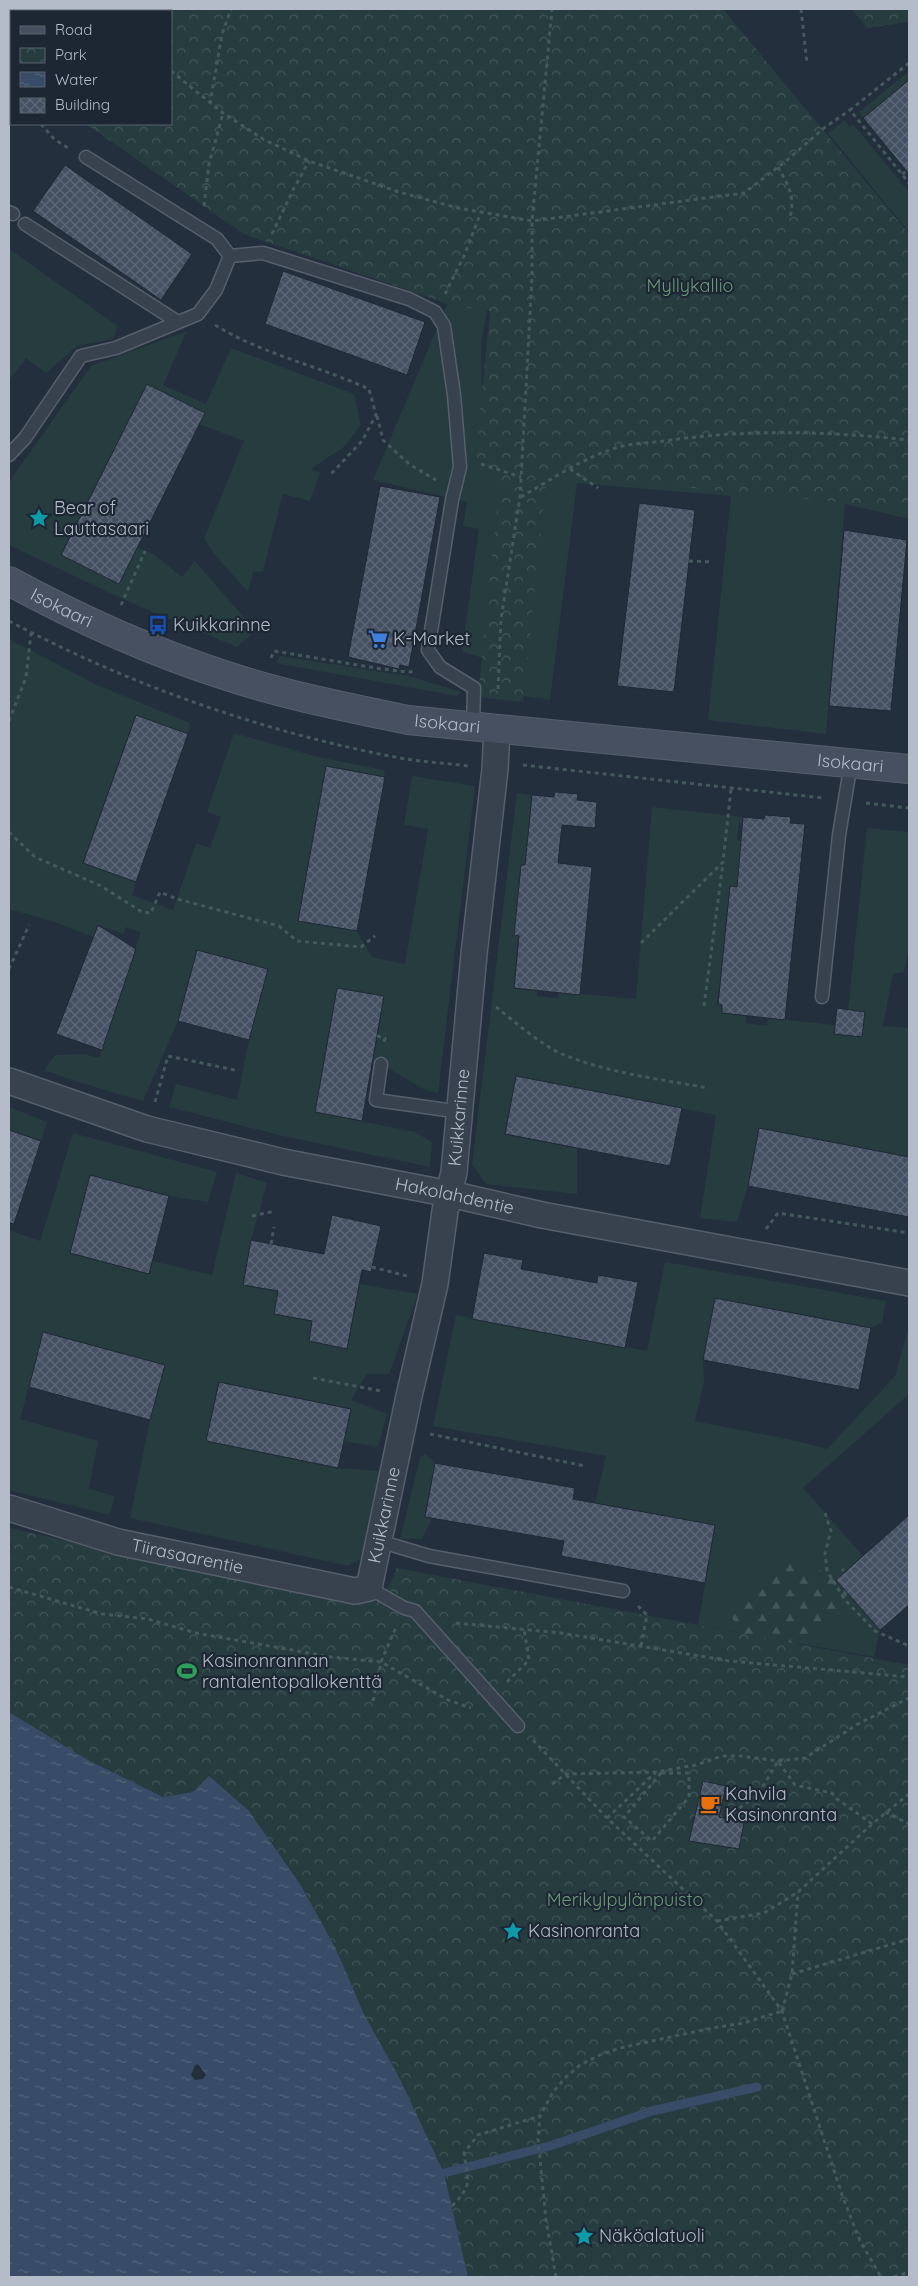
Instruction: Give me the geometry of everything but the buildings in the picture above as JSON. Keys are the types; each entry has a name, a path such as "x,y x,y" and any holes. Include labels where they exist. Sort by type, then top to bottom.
{"street":[{"name":"Isokaari","path":"9,581 62,610 223,675 272,689 408,720 909,770"},
{"name":"Kuikkarinne","path":"369,1588 409,1396 435,1284 445,1211 450,1194 461,1112 474,954 495,769 485,728"},
{"name":"Hakolahdentie","path":"9,1081 147,1129 283,1162 450,1194 542,1215 909,1283"},
{"name":"Tiirasaarentie","path":"9,1508 118,1542 355,1592 369,1588"}],"lane":[{"path":"86,157 217,239 230,256"},
{"path":"24,224 178,322"},
{"path":"230,256 263,253 408,299 435,312 444,326 454,395 460,467 452,500 428,650 440,667 474,688 485,728"},
{"path":"9,454 25,438 81,356 116,348 198,314 216,290 230,256"},
{"path":"822,997 844,801 851,763"},
{"path":"381,1064 376,1100 461,1112"},
{"path":"379,1541 429,1556 623,1592"},
{"path":"369,1588 409,1610 518,1726"}],"path":[{"path":"210,105 222,34 231,9"},
{"path":"498,696 501,619 520,497 532,277 532,221 552,9"},
{"path":"802,9 807,63"},
{"path":"172,72 210,105 263,139 309,161 398,192 481,212 532,221 744,193 824,128 909,63"},
{"path":"850,110 909,183"},
{"path":"200,229 209,164 223,113"},
{"path":"42,125 54,139 86,157"},
{"path":"263,253 309,161"},
{"path":"778,167 792,194 793,204 790,218"},
{"path":"902,174 907,170"},
{"path":"435,312 464,256 481,212"},
{"path":"198,314 237,338 335,373 369,389 383,440 409,464 437,481 456,487"},
{"path":"330,475 362,442 376,416"},
{"path":"520,497 570,468 619,447 699,435 763,432 874,436 909,440"},
{"path":"458,457 521,477"},
{"path":"570,468 598,488"},
{"path":"110,630 145,551"},
{"path":"689,561 712,562"},
{"path":"9,721 26,677 31,632"},
{"path":"268,663 274,651 408,672 440,667"},
{"path":"529,765 909,808"},
{"path":"704,1006 731,789"},
{"path":"9,832 35,857 101,886 142,912 151,913 160,892 177,899 279,926 297,941 362,947 375,936"},
{"path":"641,943 723,862"},
{"path":"9,969 29,925"},
{"path":"472,988 560,1053 610,1070 708,1088"},
{"path":"147,1129 168,1056 235,1070"},
{"path":"252,1216 275,1211"},
{"path":"762,1256 764,1232 778,1213 909,1233"},
{"path":"271,1244 274,1227"},
{"path":"313,1378 409,1396"},
{"path":"403,1427 584,1466"},
{"path":"825,1514 831,1532 824,1553 827,1571 845,1600 875,1631 909,1646"},
{"path":"9,1587 102,1614 148,1618 196,1633 225,1639 330,1657 381,1662 448,1700 475,1709"},
{"path":"373,1702 381,1662 409,1610 459,1624 524,1629 641,1646 730,1662 909,1677"},
{"path":"641,1646 647,1615"},
{"path":"493,1698 528,1660 524,1629"},
{"path":"552,1784 566,1774 656,1772 696,1765 722,1756 742,1756 778,1762 805,1758 858,1724 909,1698"},
{"path":"518,1726 607,1818 718,1921 782,2011 842,2195 860,2241 881,2277"},
{"path":"733,1813 759,1793 778,1762"},
{"path":"778,1762 795,1785 832,1793 837,1799 872,1824"},
{"path":"607,1818 656,1772"},
{"path":"661,1773 689,1773 689,1797 652,1841 624,1817 661,1773"},
{"path":"718,1921 764,1913 798,1892 872,1824 909,1794"},
{"path":"886,1812 909,1824"},
{"path":"782,2011 792,1974 798,1892"},
{"path":"792,1974 909,1939"},
{"path":"556,2277 546,2220 538,2139 540,2116 553,2092 566,2076 580,2065 600,2055 629,2046 744,2023 782,2011"},
{"path":"452,2206 465,2193 468,2184 464,2152 478,2135 540,2116"},
{"path":"894,2277 909,2272"}],"green space":[{"name":"Myllykallio","path":"9,9 723,9 909,234 909,509 547,474 523,702 478,697 501,469 475,463 490,311 451,305 244,234 87,125 172,125 172,10 10,10 10,42"},
{"path":"852,9 909,9 909,22 867,28"},
{"path":"909,71 909,80 863,118 859,112"},
{"path":"845,120 850,127 853,124 909,192 909,232 828,133"},
{"path":"9,249 118,326 113,339 77,346 46,373 26,358 9,380"},
{"path":"450,297 488,303 481,345 482,395 909,490 909,519 845,504 826,734 708,720 731,496 577,483 550,700 504,693 491,661 462,651 479,529 463,526 467,502 373,480"},
{"path":"187,331 163,385 206,404 231,348 354,394 361,425 345,446 311,469 320,473 310,501 283,494 263,571 253,572 248,592 214,554 204,538 244,441 199,424 147,384 61,554 137,547 153,554 182,577 195,561 248,622 250,636 237,647 127,601 9,545 9,482 91,366"},
{"path":"9,639 97,685 190,723 188,734 136,715 83,862 136,883 132,895 173,910 196,843 210,848 221,817 207,812 234,733 318,757 384,770 385,777 327,766 299,921 357,931 372,957 405,964 428,829 404,825 412,776 475,786 438,1093 425,1090 381,1064 373,1063 384,996 337,988 315,1112 415,1132 432,1142 430,1167 283,1136 169,1107 176,1084 237,1100 249,1040 268,969 197,950 178,1021 143,1101 44,1070 55,1055 84,1054 99,1058 141,932 126,927 123,934 98,925 93,937 52,921 9,909"},
{"path":"280,656 409,676 461,692 457,696 276,663"},
{"path":"517,793 532,795 525,865 521,865 514,935 518,936 514,988 537,990 537,996 558,998 559,992 636,999 652,807 743,817 743,823 739,823 737,840 742,841 737,887 730,886 724,988 719,988 717,1004 722,1005 722,1013 746,1016 746,1023 767,1026 768,1018 835,1025 834,1034 862,1037 865,1012 848,1010 867,828 909,832 909,947 904,972 893,974 883,1026 909,1028 909,1157 759,1128 748,1186 737,1222 700,1218 716,1115 516,1077 505,1134 577,1148 577,1194 486,1184 472,1165"},
{"path":"9,1107 47,1122 41,1141 9,1130"},
{"path":"73,1133 217,1172 208,1202 169,1196 90,1175 70,1253 149,1274 152,1261 212,1275 236,1173 267,1183 251,1240 243,1285 278,1291 274,1314 312,1321 309,1341 347,1349 356,1305 320,1298 324,1278 418,1294 389,1374 367,1374 351,1400 387,1414 378,1447 344,1441 350,1409 218,1382 207,1441 338,1468 380,1471 362,1558 348,1566 130,1518 150,1420 165,1365 44,1332 20,1419 98,1441 89,1489 115,1496 110,1515 9,1490 9,1230 40,1241"},
{"path":"665,1262 886,1301 882,1323 871,1328 715,1299 703,1360 704,1382 695,1421 793,1440 827,1449 895,1376 909,1326 909,1394 803,1488 863,1556 836,1580 880,1630 874,1657 698,1625 715,1525 595,1503 606,1456 433,1426 456,1315 647,1351"},
{"path":"425,1454 435,1463 425,1515 432,1518 422,1539 400,1539 420,1458"},
{"name":"Merikylpylänpuisto","path":"9,1528 344,1603 363,1602 378,1597 388,1586 397,1568 909,1665 909,2277 468,2277 444,2173 400,2079 364,2014 335,1947 300,1884 249,1811 193,1792 163,1797 88,1760 9,1712"},
{"path":"841,1562 851,1586 836,1618 817,1626 784,1655 748,1647 731,1616 746,1590 763,1577 790,1563 812,1579 817,1572"}],"water":[{"path":"9,1712 88,1760 163,1797 193,1792 209,1776 249,1811 300,1884 335,1947 364,2014 400,2079 444,2173 468,2277 9,2277","holes":["198,2064 206,2075 203,2079 195,2080 191,2075 195,2065"]}],"waterway":[{"path":"444,2173 553,2145 652,2111 757,2087"}],"place":[{"name":"Bear of Lauttasaari","path":"39,518"},
{"name":"Kuikkarinne","path":"158,625"},
{"name":"K-Market","path":"378,639"},
{"name":"Kasinonrannan rantalentopallokenttä","path":"187,1671"},
{"name":"Kahvila Kasinonranta","path":"710,1804"},
{"name":"Kasinonranta","path":"513,1931"},
{"name":"Näköalatuoli","path":"584,2236"}]}
